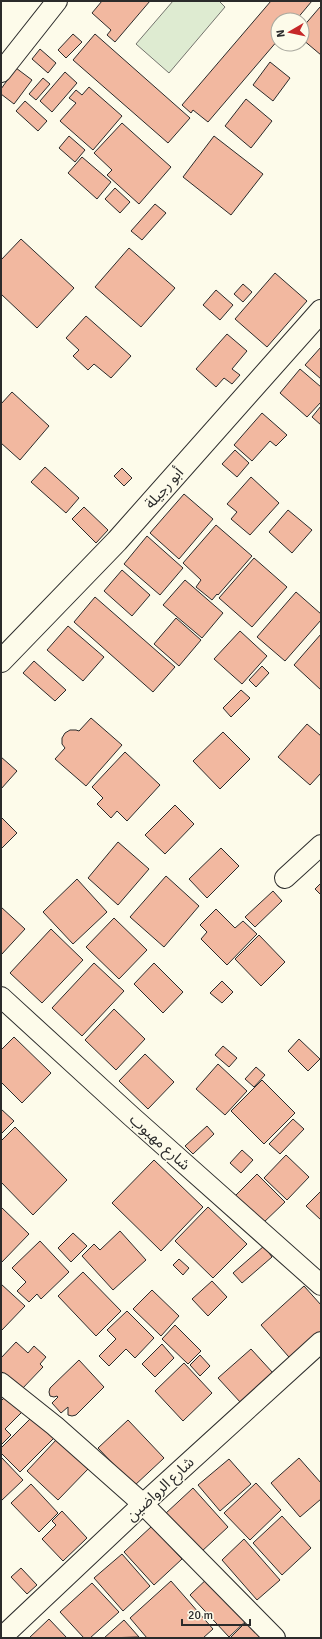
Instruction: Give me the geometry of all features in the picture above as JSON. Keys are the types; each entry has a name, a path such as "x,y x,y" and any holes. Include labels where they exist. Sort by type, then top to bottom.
{"street":[{"path":"1,72 57,1"},
{"name":"أبو رجيلة","path":"1,661 117,541 321,311"},
{"path":"285,878 321,845"},
{"name":"شارع مهبوب","path":"1,997 137,1122 321,1285"},
{"name":"شارع الرواضين","path":"1,1638 143,1504 321,1342"},
{"path":"1,1383 55,1426 143,1504 275,1638"}],"green space":[{"path":"173,1 219,1 225,7 169,73 136,44"}],"building":[{"path":"102,1 150,1 115,42 107,35 111,30 92,13"},
{"path":"271,1 312,1 303,12 270,12 270,49 208,122 193,110 191,113 182,105"},
{"path":"320,7 321,55 310,46 310,19"},
{"path":"73,34 82,42 66,58 58,50"},
{"path":"95,34 190,118 168,143 73,60"},
{"path":"40,49 56,63 48,73 32,59"},
{"path":"270,62 290,78 273,101 253,85"},
{"path":"16,68 32,80 14,104 1,94 1,89"},
{"path":"65,72 77,83 52,112 40,101"},
{"path":"43,78 50,84 36,100 29,94"},
{"path":"89,87 122,116 93,150 60,121 76,103 69,98 76,90 82,95"},
{"path":"246,99 272,121 251,148 225,126"},
{"path":"25,101 47,121 38,131 16,111"},
{"path":"122,123 171,167 139,204 107,175 112,170 94,153"},
{"path":"69,136 85,150 75,162 59,148"},
{"path":"214,136 263,174 231,215 183,177"},
{"path":"82,157 111,182 97,199 68,173"},
{"path":"115,188 130,202 120,213 105,199"},
{"path":"155,204 166,213 142,240 131,231"},
{"path":"21,239 74,288 37,328 1,294 1,260"},
{"path":"129,248 175,288 141,327 95,287"},
{"path":"275,273 307,301 267,347 235,319"},
{"path":"243,284 252,292 243,302 234,294"},
{"path":"216,290 233,305 220,320 203,305"},
{"path":"86,316 131,356 111,378 94,364 88,370 73,356 79,350 66,338"},
{"path":"227,334 247,351 232,369 240,375 232,384 224,378 216,387 196,369"},
{"path":"321,347 321,379 305,365"},
{"path":"300,369 321,387 321,402 307,417 280,393"},
{"path":"12,392 49,426 20,460 1,443 1,404"},
{"path":"321,406 321,425 312,417"},
{"path":"262,413 287,435 276,446 270,441 252,461 234,445"},
{"path":"235,450 249,463 237,477 222,464"},
{"path":"45,467 79,498 66,513 31,482"},
{"path":"122,468 132,478 124,486 114,476"},
{"path":"251,477 279,503 250,535 231,519 237,512 227,504"},
{"path":"184,494 213,519 179,559 150,533"},
{"path":"84,507 108,530 96,543 72,519"},
{"path":"288,510 312,530 292,553 269,532"},
{"path":"216,525 252,556 212,600 196,587 201,580 183,563"},
{"path":"147,536 183,568 160,595 124,564"},
{"path":"254,558 287,587 252,627 219,598"},
{"path":"122,570 150,595 132,616 104,591"},
{"path":"185,580 223,613 202,638 163,605"},
{"path":"296,592 321,614 321,620 285,661 257,637"},
{"path":"95,597 175,667 153,692 74,622"},
{"path":"176,618 201,640 179,666 154,644"},
{"path":"68,626 104,657 83,681 47,650"},
{"path":"240,631 267,656 242,684 214,659"},
{"path":"321,634 321,690 294,665"},
{"path":"34,661 66,690 55,701 23,673"},
{"path":"262,666 269,673 256,687 249,680"},
{"path":"241,690 250,698 231,717 223,708"},
{"path":"91,718 122,745 86,786 55,759 65,748 62,744 62,738 65,733 70,730 79,731"},
{"path":"307,724 321,736 321,773 310,785 278,757"},
{"path":"223,732 250,759 220,789 193,761"},
{"path":"125,752 160,785 127,821 117,811 111,818 97,804 103,798 92,787"},
{"path":"1,757 17,771 1,789"},
{"path":"175,805 194,824 165,854 145,835"},
{"path":"1,817 17,833 1,849"},
{"path":"118,842 149,869 118,905 88,878"},
{"path":"221,848 239,866 207,898 189,879"},
{"path":"166,876 199,906 164,947 130,917"},
{"path":"77,879 107,912 73,944 43,912"},
{"path":"321,883 321,895 315,889"},
{"path":"273,891 282,901 255,927 245,917"},
{"path":"1,907 25,929 1,955"},
{"path":"216,909 235,928 243,921 257,934 227,965 201,939 207,932 200,925"},
{"path":"114,918 147,950 119,979 86,947"},
{"path":"51,929 83,960 42,1003 10,973"},
{"path":"259,935 285,962 261,986 235,959"},
{"path":"94,963 124,991 82,1036 52,1008"},
{"path":"154,963 183,992 163,1013 134,984"},
{"path":"222,981 233,992 222,1003 210,993"},
{"path":"114,1009 145,1039 116,1070 85,1040"},
{"path":"14,1037 51,1073 22,1103 1,1082 1,1050"},
{"path":"299,1039 320,1059 308,1071 288,1051"},
{"path":"223,1046 237,1058 229,1067 215,1055"},
{"path":"145,1054 174,1082 148,1109 119,1081"},
{"path":"218,1064 247,1091 225,1115 196,1089"},
{"path":"256,1067 265,1075 254,1087 245,1079"},
{"path":"262,1080 295,1113 264,1144 231,1111"},
{"path":"1,1109 14,1121 1,1134"},
{"path":"293,1119 304,1129 280,1154 269,1144"},
{"path":"207,1126 214,1134 193,1154 185,1146"},
{"path":"15,1127 67,1180 33,1215 1,1182 1,1141"},
{"path":"242,1150 253,1160 241,1173 230,1163"},
{"path":"286,1155 309,1177 287,1200 264,1178"},
{"path":"154,1160 203,1207 161,1251 112,1203"},
{"path":"257,1174 285,1202 262,1224 235,1196"},
{"path":"321,1191 321,1220 306,1206"},
{"path":"1,1207 29,1234 1,1263"},
{"path":"208,1207 247,1244 213,1278 175,1241"},
{"path":"120,1231 146,1260 113,1290 82,1256 94,1244 100,1250"},
{"path":"73,1233 87,1246 71,1262 58,1248"},
{"path":"40,1241 69,1272 41,1299 37,1294 29,1302 17,1291 26,1282 12,1268"},
{"path":"264,1246 272,1257 242,1283 233,1273"},
{"path":"179,1259 189,1268 183,1275 173,1265"},
{"path":"83,1272 121,1311 96,1336 58,1296"},
{"path":"212,1281 227,1297 208,1316 192,1299"},
{"path":"1,1284 25,1306 1,1331"},
{"path":"304,1286 321,1305 321,1341 295,1364 261,1325"},
{"path":"152,1290 179,1316 161,1336 133,1309"},
{"path":"127,1311 154,1338 135,1358 126,1349 109,1366 99,1356 116,1339 107,1330"},
{"path":"175,1325 201,1351 188,1364 162,1339"},
{"path":"16,1342 28,1353 34,1346 46,1357 40,1364 43,1367 21,1390 1,1371 1,1358"},
{"path":"162,1344 174,1358 155,1377 142,1364"},
{"path":"251,1349 273,1373 241,1403 218,1378"},
{"path":"200,1355 210,1366 200,1376 190,1365"},
{"path":"79,1360 104,1387 76,1415 72,1416 68,1415 68,1407 61,1413 52,1403 58,1397 50,1396 49,1392 50,1388"},
{"path":"184,1363 212,1393 183,1421 155,1391"},
{"path":"6,1396 22,1412 5,1429 11,1435 1,1445 1,1401"},
{"path":"33,1416 55,1437 20,1472 1,1453 1,1448"},
{"path":"128,1420 164,1458 134,1486 98,1448"},
{"path":"57,1439 88,1469 58,1500 27,1471"},
{"path":"1,1457 23,1480 1,1501"},
{"path":"299,1458 321,1483 321,1499 300,1517 271,1483"},
{"path":"229,1459 251,1484 220,1511 198,1485"},
{"path":"256,1483 281,1510 250,1540 224,1513"},
{"path":"31,1484 58,1513 39,1532 11,1503"},
{"path":"193,1488 228,1527 201,1552 165,1514"},
{"path":"62,1511 87,1538 63,1561 42,1539 56,1525 52,1521"},
{"path":"282,1516 311,1548 282,1575 253,1543"},
{"path":"152,1526 182,1559 154,1585 124,1552"},
{"path":"244,1539 280,1580 257,1600 222,1560"},
{"path":"122,1554 150,1586 123,1611 94,1578"},
{"path":"21,1568 37,1585 27,1594 11,1577"},
{"path":"211,1575 250,1617 229,1637 190,1595"},
{"path":"171,1581 213,1629 203,1638 147,1638 130,1618"},
{"path":"92,1583 119,1612 90,1638 84,1638 60,1612"},
{"path":"251,1617 271,1638 230,1638"},
{"path":"49,1619 67,1638 29,1638"},
{"path":"124,1620 139,1637 104,1638"}]}
